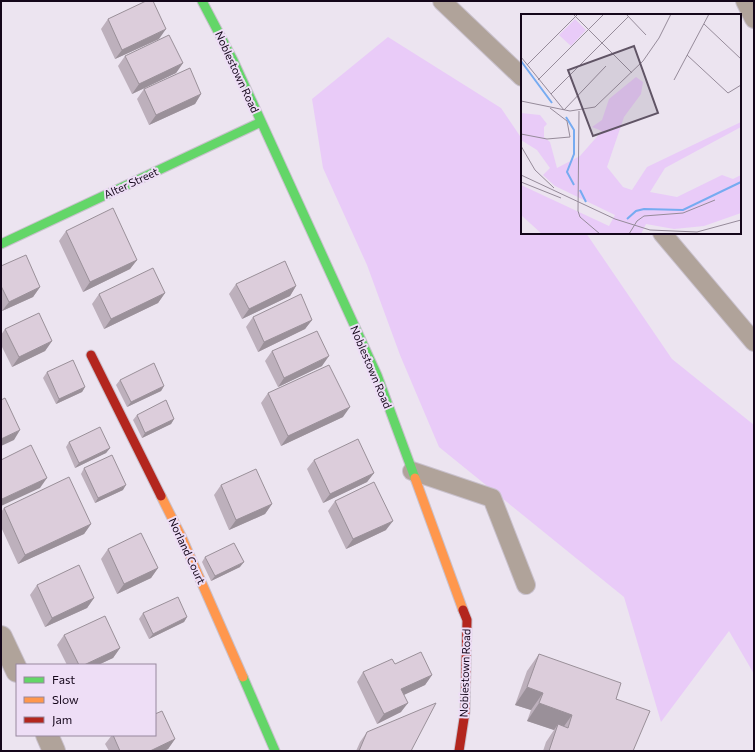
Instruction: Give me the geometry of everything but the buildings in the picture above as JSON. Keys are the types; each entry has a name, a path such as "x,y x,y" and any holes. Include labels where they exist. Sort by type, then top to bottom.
{"main road":[{"name":"Noblestown Road","path":"202,1 233,60 377,375 467,620 465,712 459,751"},
{"name":"Alter Street","path":"1,244 261,122"},
{"name":"Norland Court","path":"92,355 182,538 275,751"}],"street":[{"path":"1,637 16,669"},
{"path":"47,736 54,751"}],"lane":[{"path":"442,1 521,76"},
{"path":"745,1 754,19"},
{"path":"663,234 754,342"},
{"path":"412,471 492,498 526,585"}],"shaded area":[{"path":"388,37 501,108 521,138 521,234 587,234 672,359 754,425 754,674 729,631 661,722 624,597 439,447 400,355 367,265 323,168 312,99"}],"traffic: fast":[{"path":"202,1 233,60 377,375 415,478"},
{"path":"1,244 261,122"},
{"path":"243,677 275,751"}],"traffic: slow":[{"path":"415,478 463,610"},
{"path":"161,496 182,538 243,677"}],"traffic: jam":[{"path":"91,355 161,496"},
{"path":"459,751 465,712 467,620 463,610"}]}
